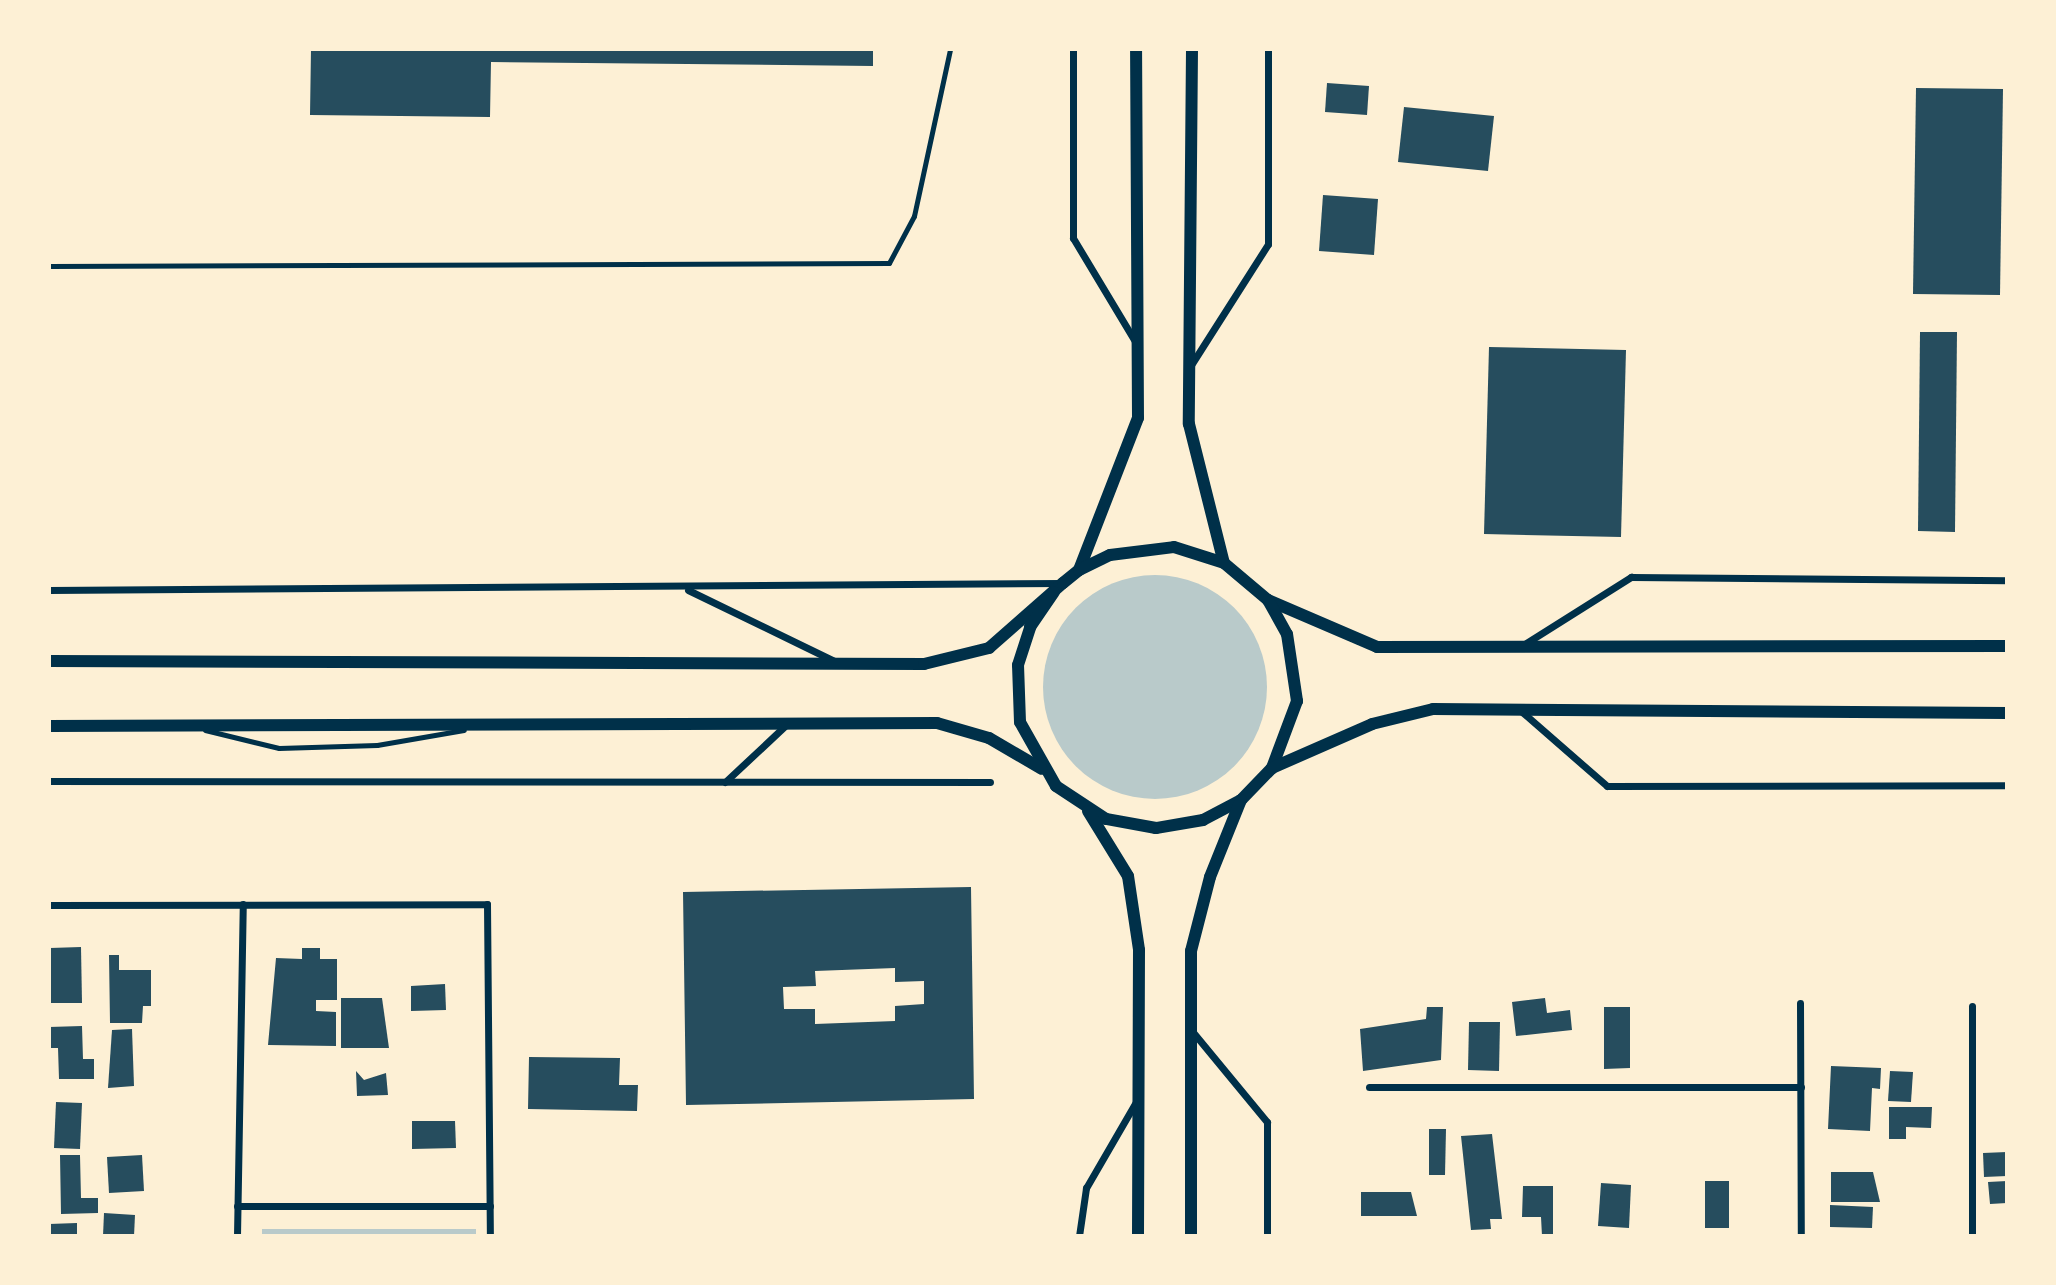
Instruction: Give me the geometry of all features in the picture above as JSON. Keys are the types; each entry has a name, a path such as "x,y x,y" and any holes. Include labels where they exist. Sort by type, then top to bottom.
{"street":[{"path":"1073,49 1073,238 1138,346"},
{"path":"1079,570 1138,418 1136,49"},
{"path":"1192,49 1189,424 1224,563"},
{"path":"1189,368 1268,244 1268,49"},
{"path":"50,661 490,658 844,666 924,664 989,648 1079,570 1110,555 1174,547 1224,563 1268,600 1377,647 2007,646"},
{"path":"1519,648 1631,577 2007,580"},
{"path":"49,590 1058,587"},
{"path":"1042,769 1020,722 1018,664 1030,627 1058,587"},
{"path":"684,588 844,666"},
{"path":"1268,600 1287,634 1297,701 1272,768"},
{"path":"1088,810 1156,828 1203,820 1241,800 1272,768 1372,724 1433,709 2007,713"},
{"path":"1520,710 1607,786 2007,785"},
{"path":"725,782 790,722"},
{"path":"49,726 937,723 989,738 1042,769 1088,810 1128,876 1139,950 1138,1236"},
{"path":"49,781 990,782"},
{"path":"1191,1236 1191,951 1210,877 1241,800"},
{"path":"237,1236 243,904"},
{"path":"49,905 487,904 490,1236"},
{"path":"1800,1003 1801,1236"},
{"path":"1972,1006 1972,1236"},
{"path":"1191,1031 1267,1122 1267,1236"},
{"path":"1369,1087 1801,1087"},
{"path":"1079,1236 1086,1188 1138,1097"},
{"path":"237,1206 490,1206"}],"lane":[{"path":"49,266 889,263 915,216 950,49"},
{"path":"182,725 279,748 377,745 502,723"}],"shaded area":[{"path":"1166,575 1188,579 1208,588 1226,600 1242,616 1263,654 1267,687 1263,720 1259,730 1242,758 1226,774 1188,795 1144,799 1122,795 1102,786 1084,774 1068,758 1047,720 1043,676 1047,654 1056,634 1068,616 1084,600 1122,579"},
{"path":"262,1229 476,1229 476,1236 262,1236"}],"building":[{"path":"311,49 873,49 873,66 491,62 490,117 310,115"},
{"path":"1327,83 1369,86 1367,115 1325,112"},
{"path":"1916,88 2003,89 2000,295 1913,294"},
{"path":"1404,107 1494,116 1488,171 1398,162"},
{"path":"1323,195 1378,199 1374,255 1319,251"},
{"path":"1920,332 1957,332 1955,532 1918,531"},
{"path":"1489,347 1626,350 1621,537 1484,534"},
{"path":"971,887 974,1099 686,1105 683,892","holes":["895,968 895,982 924,981 924,1004 895,1006 895,1021 815,1024 815,1009 784,1009 783,987 816,986 815,971"]},
{"path":"81,947 82,1003 51,1003 50,948"},
{"path":"302,948 320,948 320,959 337,959 337,1000 316,1000 316,1011 336,1012 336,1046 268,1045 276,958 302,959"},
{"path":"109,955 119,955 119,970 151,970 151,1006 143,1006 142,1023 110,1023"},
{"path":"445,984 446,1010 411,1011 411,986"},
{"path":"341,998 382,998 389,1048 341,1048"},
{"path":"1545,998 1547,1013 1570,1010 1572,1030 1516,1036 1512,1002"},
{"path":"1427,1007 1443,1007 1441,1060 1363,1071 1360,1029 1426,1019"},
{"path":"1604,1007 1630,1007 1630,1068 1604,1069"},
{"path":"1469,1022 1500,1022 1499,1071 1468,1070"},
{"path":"82,1026 83,1059 94,1059 94,1079 59,1079 58,1048 49,1048 49,1027"},
{"path":"132,1029 134,1086 108,1088 112,1030"},
{"path":"529,1057 620,1058 619,1085 638,1085 637,1111 528,1109"},
{"path":"1831,1066 1881,1068 1880,1089 1872,1088 1870,1131 1828,1129"},
{"path":"356,1071 364,1080 386,1073 388,1095 357,1096"},
{"path":"1890,1071 1913,1072 1911,1102 1888,1101"},
{"path":"56,1102 82,1103 80,1149 54,1148"},
{"path":"1889,1107 1932,1107 1931,1128 1906,1127 1906,1139 1889,1139"},
{"path":"412,1121 455,1121 456,1148 412,1149"},
{"path":"1429,1129 1446,1129 1445,1175 1429,1175"},
{"path":"1492,1134 1502,1219 1490,1219 1491,1229 1471,1230 1461,1136"},
{"path":"2007,1152 2007,1176 1984,1177 1983,1153"},
{"path":"60,1155 80,1155 81,1198 98,1198 98,1213 61,1214"},
{"path":"142,1155 144,1191 109,1193 107,1157"},
{"path":"1831,1172 1873,1172 1880,1202 1831,1202"},
{"path":"1705,1181 1729,1181 1729,1228 1705,1228"},
{"path":"2007,1181 2007,1203 1990,1204 1988,1182"},
{"path":"1601,1183 1631,1185 1629,1228 1598,1226"},
{"path":"1523,1186 1553,1186 1553,1236 1542,1236 1541,1217 1522,1217"},
{"path":"1361,1192 1411,1192 1417,1216 1361,1216"},
{"path":"1830,1205 1873,1207 1872,1228 1830,1227"},
{"path":"104,1213 135,1215 134,1236 103,1236"},
{"path":"77,1223 77,1236 49,1236 49,1224"}]}
